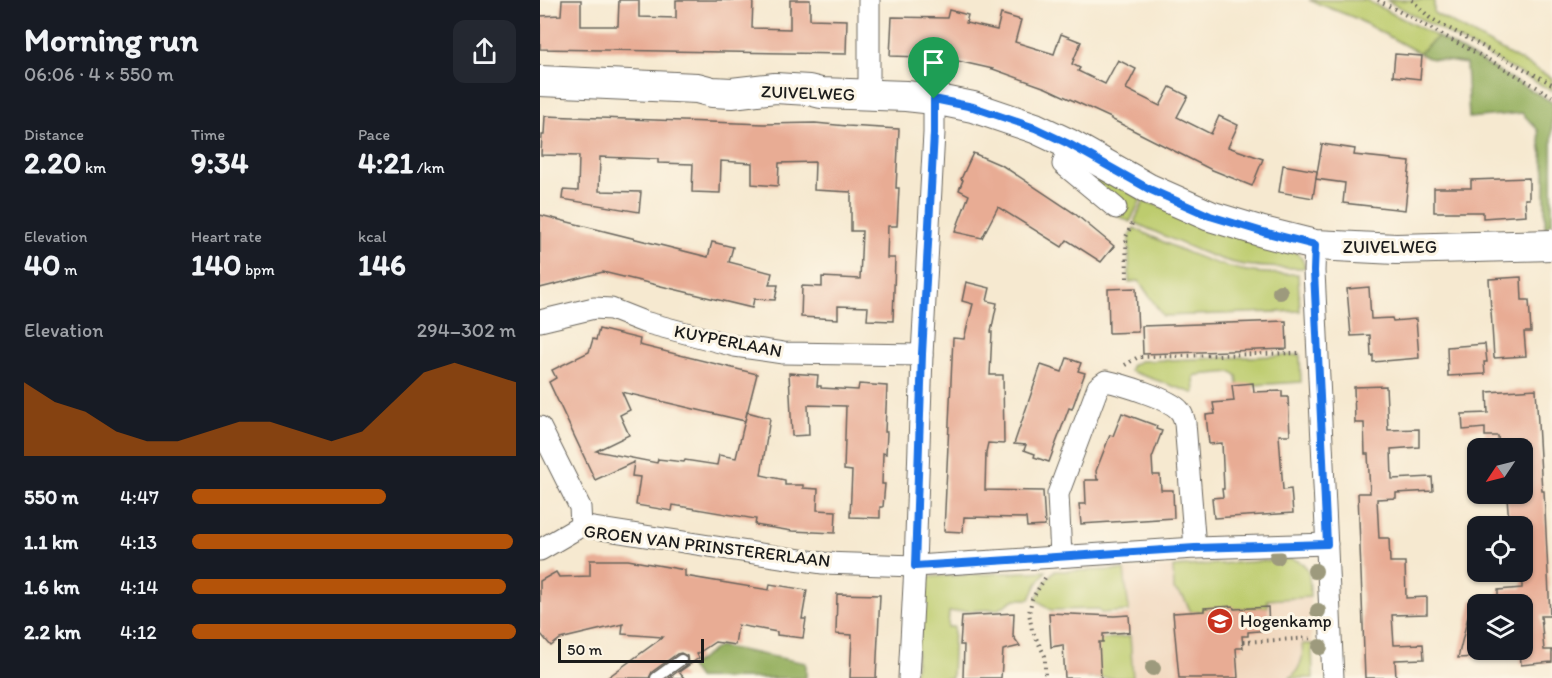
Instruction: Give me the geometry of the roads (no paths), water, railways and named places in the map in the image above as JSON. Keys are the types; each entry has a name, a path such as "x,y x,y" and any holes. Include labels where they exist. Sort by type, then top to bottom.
{"street":[{"path":"868,0 869,95"},
{"name":"ZUIVELWEG","path":"540,81 697,88 712,92 732,93 775,88 821,93 934,99 984,111 1035,128 1069,144 1149,189 1210,216 1315,245 1396,249 1552,245"},
{"path":"909,678 934,99"},
{"path":"1069,144 1063,164 1116,208"},
{"path":"1315,245 1314,271 1333,678"},
{"name":"KUYPERLAAN","path":"540,321 594,308 611,309 655,326 735,346 774,352 922,354"},
{"path":"1061,556 1058,494 1098,387 1106,381 1172,404 1180,411 1185,423 1195,548"},
{"path":"540,427 580,507 581,526"},
{"name":"GROEN VAN PRINSTERERLAAN","path":"540,550 581,526 823,563 915,566 1195,548 1327,544"}],"lane":[{"path":"656,678 681,660"}],"place":[{"name":"Hogenkamp","path":"1220,621"}]}
